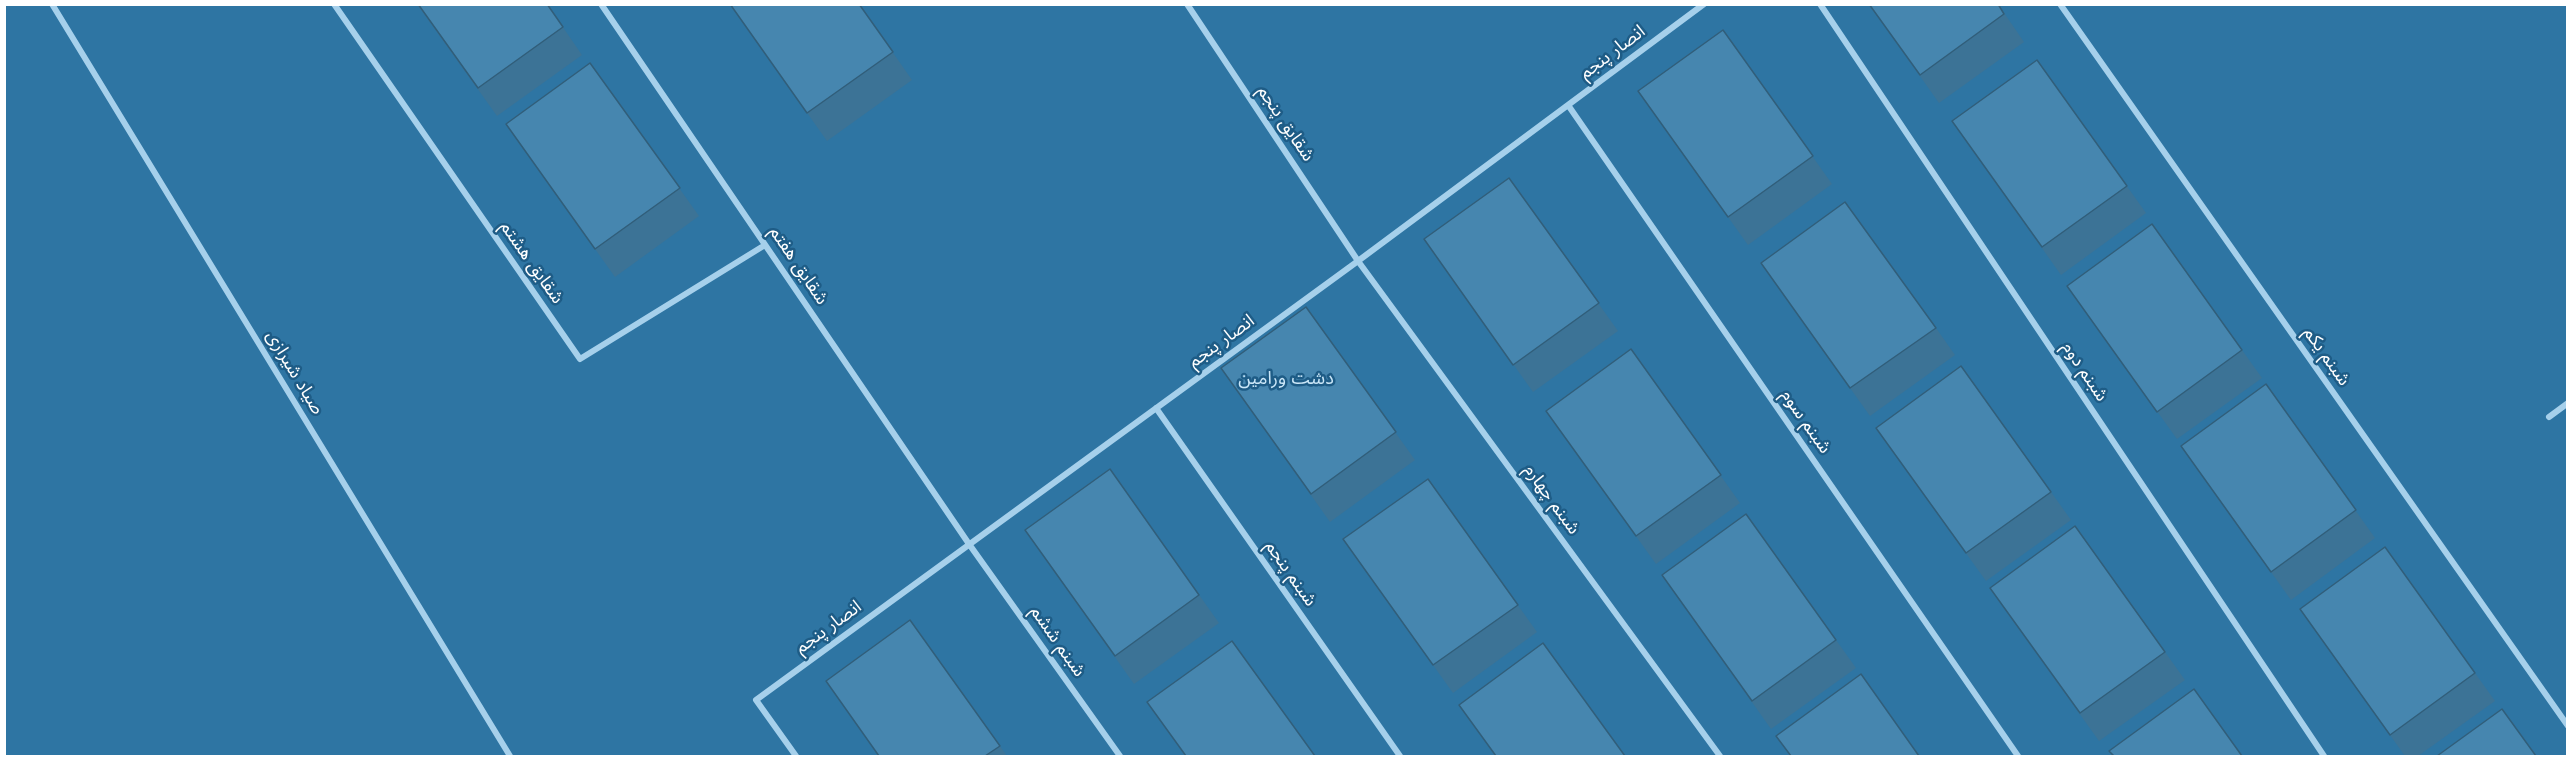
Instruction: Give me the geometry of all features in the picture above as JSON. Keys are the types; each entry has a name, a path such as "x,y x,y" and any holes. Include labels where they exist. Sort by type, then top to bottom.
{"street":[{"name":"صیاد شیرازی","path":"52,4 510,756"},
{"name":"شقایق هشتم","path":"334,4 580,359 765,245"},
{"name":"شقایق هفتم","path":"601,4 969,544"},
{"name":"شقایق پنجم","path":"1187,4 1358,261"},
{"name":"انصار پنجم","path":"796,756 756,700 1358,261 1704,4"},
{"name":"شبنم دوم","path":"1820,4 2324,756"},
{"name":"شبنم یکم","path":"2060,4 2568,726"},
{"name":"شبنم سوم","path":"1568,105 2018,756"},
{"name":"شبنم چهارم","path":"1358,261 1720,756"},
{"path":"2549,417 2568,403"},
{"name":"شبنم پنجم","path":"1156,408 1400,756"},
{"name":"شبنم ششم","path":"969,544 1119,756"}],"green space":[{"name":"دشت ورامین","path":"5,5 2567,5 2567,756 5,756"}],"building":[{"path":"418,4 547,4 563,27 478,88"},
{"path":"730,4 859,4 893,52 807,113"},
{"path":"1869,4 1998,4 2004,14 1920,75"},
{"path":"1723,30 1813,156 1728,217 1638,91"},
{"path":"2037,60 2127,186 2042,247 1952,121"},
{"path":"590,63 680,188 595,249 506,124"},
{"path":"1509,178 1599,303 1513,365 1424,239"},
{"path":"1845,202 1936,328 1850,388 1761,263"},
{"path":"2152,224 2242,350 2157,412 2067,286"},
{"path":"1306,307 1396,432 1311,494 1221,368"},
{"path":"1631,349 1721,475 1636,536 1546,411"},
{"path":"1961,366 2051,492 1966,553 1876,428"},
{"path":"2266,384 2356,510 2271,572 2181,446"},
{"path":"1110,469 1199,595 1115,656 1025,530"},
{"path":"1428,479 1518,605 1433,665 1343,539"},
{"path":"1746,514 1836,640 1752,701 1662,575"},
{"path":"2075,526 2165,652 2080,713 1990,588"},
{"path":"2385,547 2475,673 2390,735 2300,609"},
{"path":"910,620 1000,746 985,756 879,756 826,681"},
{"path":"1232,641 1315,756 1186,756 1147,702"},
{"path":"1543,643 1625,756 1496,756 1459,705"},
{"path":"1861,674 1919,756 1791,756 1776,736"},
{"path":"2194,689 2242,756 2114,756 2109,751"},
{"path":"2502,709 2536,756 2437,756"}]}
